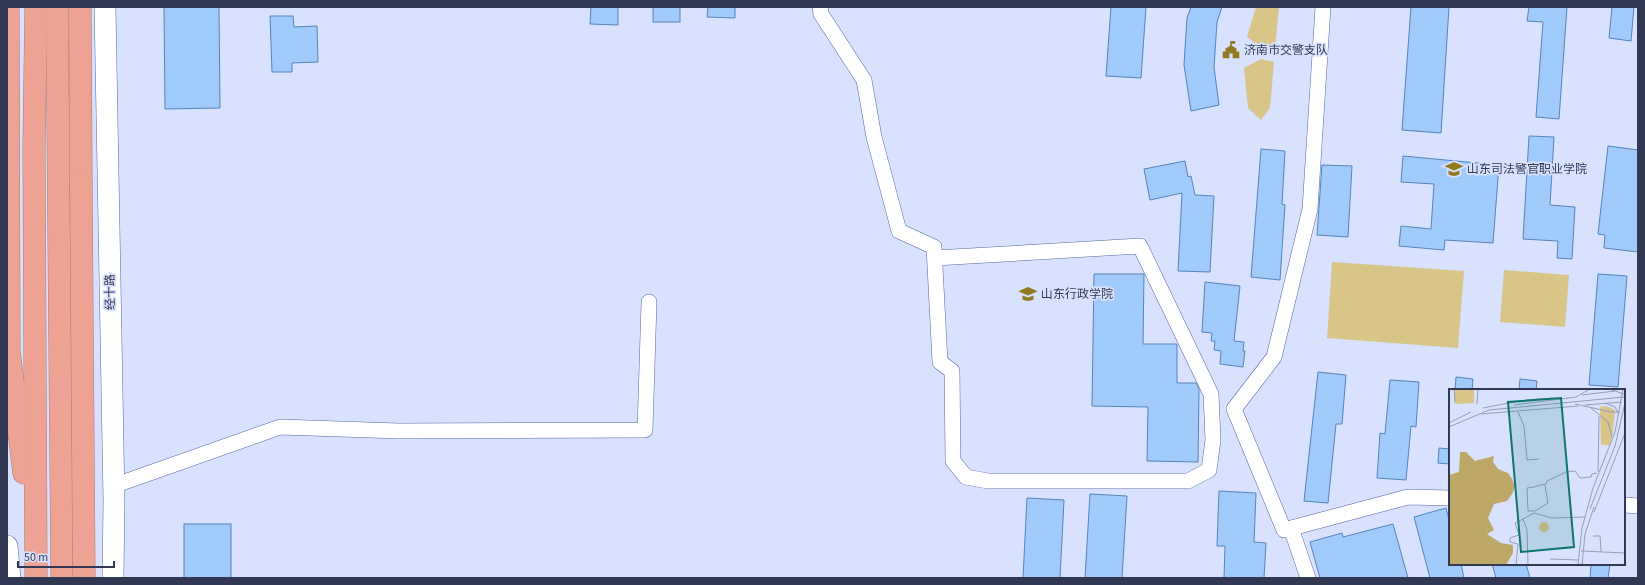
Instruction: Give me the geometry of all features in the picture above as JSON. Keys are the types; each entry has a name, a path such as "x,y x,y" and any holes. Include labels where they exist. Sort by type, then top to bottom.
{"highway":[{"path":"8,7 8,352 36,569"},
{"path":"36,7 34,155 36,569"},
{"path":"57,7 62,578"},
{"path":"80,7 84,578"}],"main road":[{"name":"经十路","path":"105,7 113,486 113,578"},
{"path":"7,546 10,578"}],"street":[{"path":"820,7 821,14 864,80 874,137 899,231 934,247 940,362 952,371 953,462 966,478 988,481 1188,481 1209,470 1213,440 1211,394 1140,246 935,258"},
{"path":"1323,7 1310,209 1274,357 1234,409 1284,530 1408,497 1449,498"},
{"path":"113,486 280,427 399,431 645,430 649,302"},
{"path":"1625,505 1638,506"},
{"path":"1291,528 1308,578"}],"shaded area":[{"path":"1256,7 1279,7 1275,48 1262,48 1247,37"},
{"path":"1261,59 1274,62 1270,108 1261,120 1248,108 1244,68"},
{"path":"1332,262 1464,271 1458,348 1327,338"},
{"path":"1504,270 1569,275 1565,327 1500,322"}],"building":[{"path":"164,7 219,7 220,108 165,109"},
{"path":"591,7 618,7 618,25 590,24"},
{"path":"653,7 680,7 680,22 653,22"},
{"path":"708,7 735,7 735,18 707,17"},
{"path":"1111,7 1146,7 1141,78 1106,76"},
{"path":"1191,7 1222,7 1217,22 1214,67 1219,105 1191,111 1184,65 1187,18"},
{"path":"1411,7 1449,7 1441,133 1402,130"},
{"path":"1529,7 1567,7 1559,119 1536,117 1543,22 1527,21"},
{"path":"1612,7 1634,7 1631,41 1609,38"},
{"path":"270,16 293,16 294,27 317,26 318,62 292,63 292,72 272,72"},
{"path":"1529,136 1554,137 1550,205 1575,207 1572,259 1557,258 1558,241 1523,239"},
{"path":"1608,146 1638,150 1638,252 1604,248 1605,235 1598,234"},
{"path":"1261,149 1285,151 1282,204 1285,205 1280,280 1251,277"},
{"path":"1403,156 1499,165 1493,243 1445,240 1444,250 1399,246 1401,226 1431,229 1434,184 1401,182"},
{"path":"1185,161 1188,177 1191,176 1195,195 1214,196 1210,272 1178,271 1182,193 1150,200 1144,169"},
{"path":"1322,165 1352,166 1348,237 1317,235"},
{"path":"1094,274 1144,274 1143,344 1177,344 1177,383 1196,383 1199,389 1198,462 1147,461 1148,407 1092,406"},
{"path":"1598,274 1627,276 1618,387 1589,385"},
{"path":"1205,282 1240,286 1234,341 1244,342 1243,351 1245,351 1243,367 1220,364 1221,351 1214,350 1215,341 1211,341 1212,333 1202,332"},
{"path":"1318,372 1346,375 1342,424 1336,424 1328,503 1304,501"},
{"path":"1456,377 1473,379 1472,389 1455,389"},
{"path":"1520,379 1537,381 1536,389 1519,389"},
{"path":"1390,380 1419,382 1416,427 1411,426 1406,480 1377,478 1380,433 1385,434"},
{"path":"1439,448 1449,449 1449,464 1438,463"},
{"path":"1219,491 1256,493 1254,542 1266,543 1264,578 1224,578 1225,546 1217,546"},
{"path":"1090,494 1127,496 1122,578 1085,578"},
{"path":"1027,498 1064,500 1060,578 1023,578"},
{"path":"1446,508 1449,520 1449,565 1461,565 1464,578 1430,578 1414,517"},
{"path":"184,524 231,524 231,578 184,578"},
{"path":"1393,524 1408,578 1320,578 1310,542 1342,533 1343,537"},
{"path":"1492,565 1526,565 1530,578 1496,578"},
{"path":"1591,565 1610,565 1608,578 1590,578"}],"place":[{"name":"济南市交警支队","path":"1231,50"},
{"name":"山东司法警官职业学院","path":"1454,169"},
{"name":"山东行政学院","path":"1028,294"}]}
